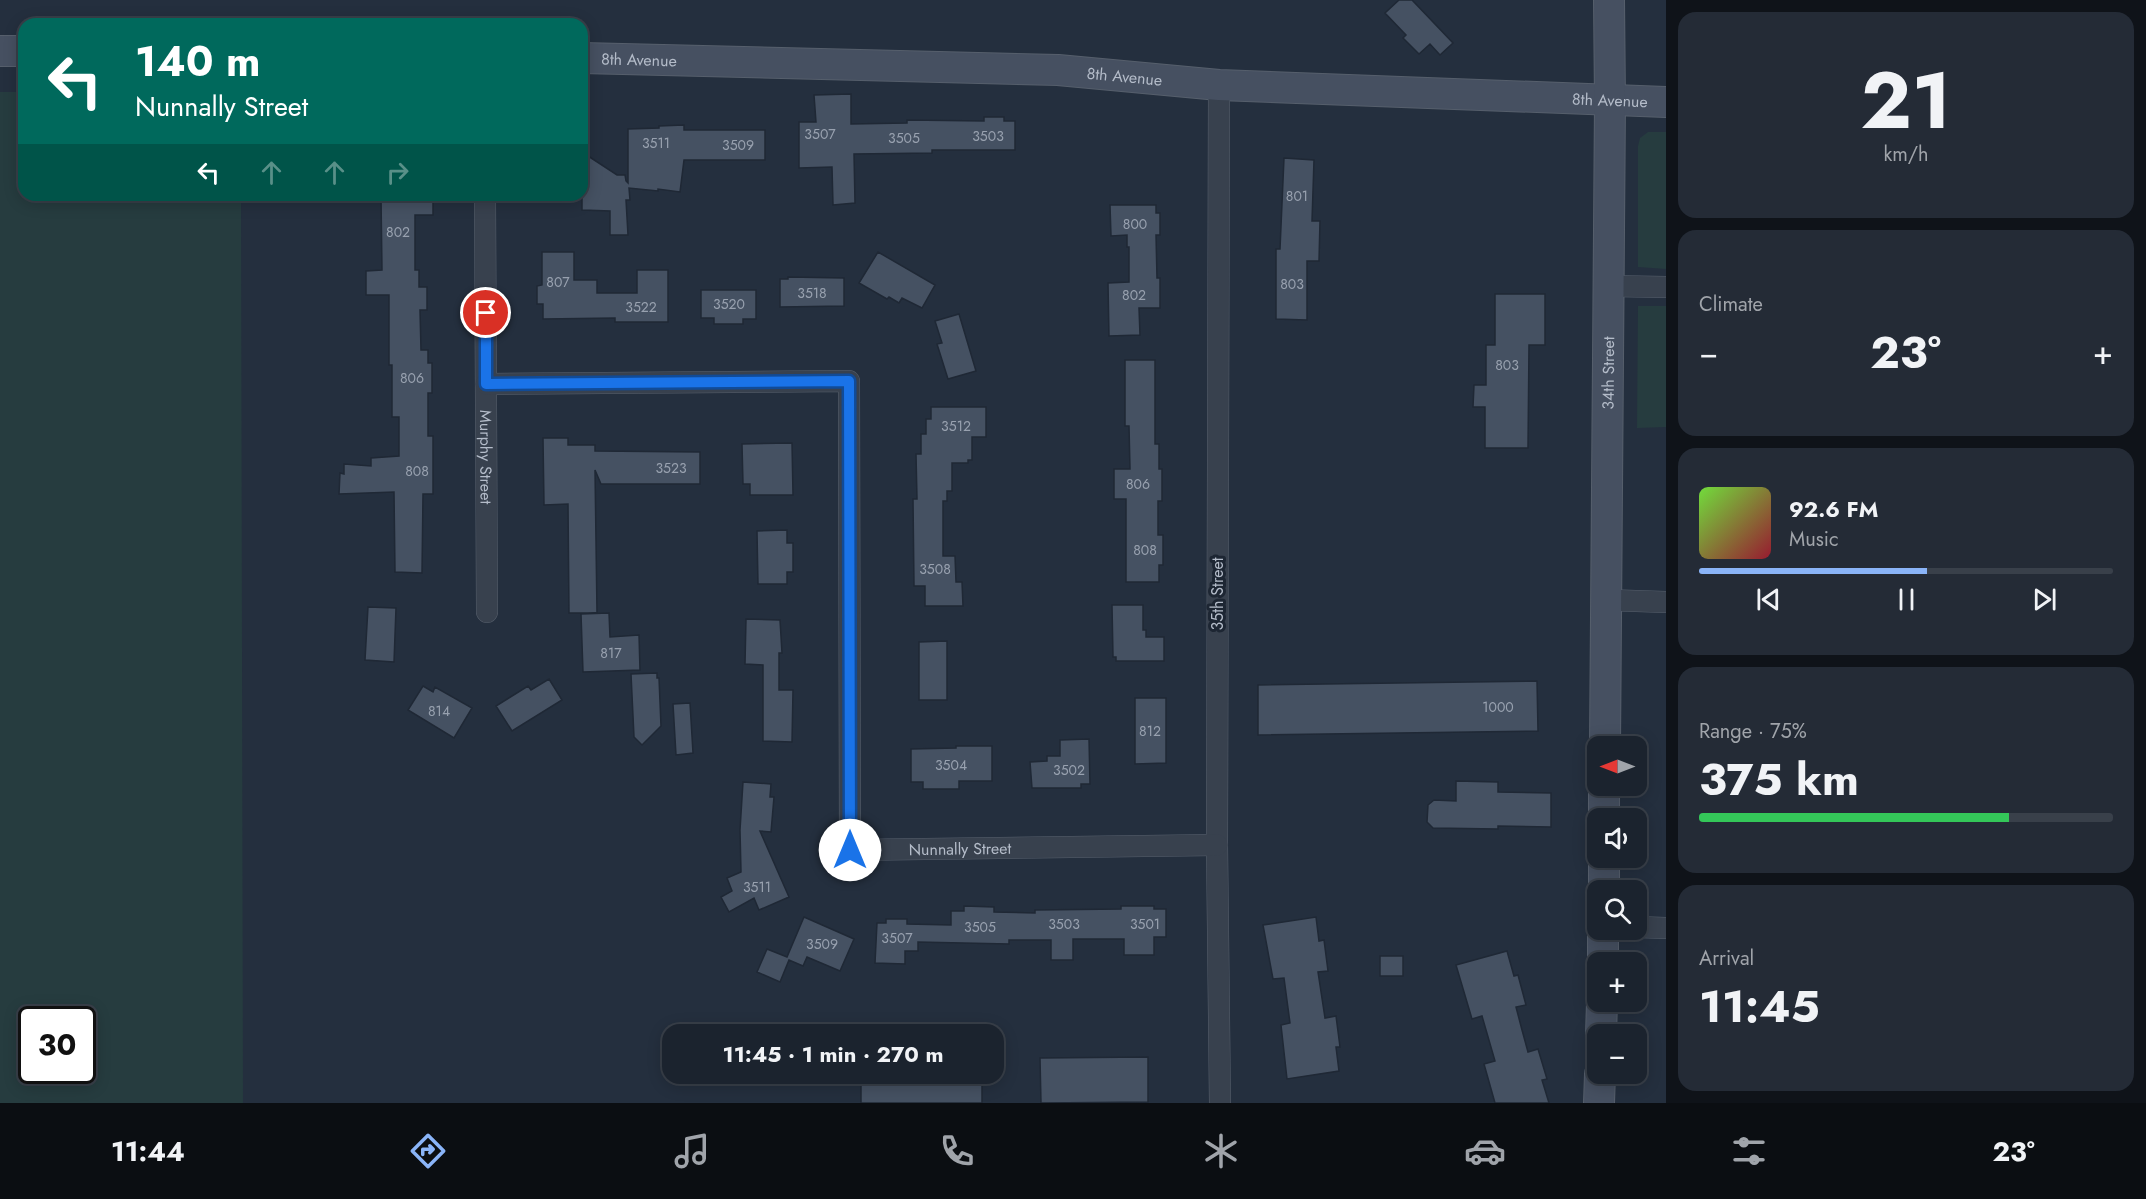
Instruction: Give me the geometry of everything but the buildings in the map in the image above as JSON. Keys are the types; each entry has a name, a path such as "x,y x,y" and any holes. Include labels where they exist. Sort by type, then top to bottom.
{"street":[{"name":"34th Street","path":"1605,736 1609,0"},
{"path":"0,51 18,51"},
{"name":"8th Avenue","path":"588,58 1058,70 1219,85 1666,102"},
{"name":"35th Street","path":"1219,85 1216,845 1220,1103"},
{"name":"Murphy Street","path":"485,201 487,612"},
{"path":"1608,286 1666,287"},
{"name":"Nunnally Street","path":"486,384 849,381 850,850 1216,845"},
{"path":"1606,600 1666,602"},
{"path":"1647,927 1666,928"},
{"path":"1599,1103 1600,1084"}],"green space":[{"path":"0,92 18,92 18,201 241,201 243,1103 0,1103"},
{"path":"1648,132 1666,132 1666,269 1638,267 1638,146 1640,138"},
{"path":"1638,306 1666,306 1666,427 1637,428"}],"route":[{"path":"486,313 486,384 849,381 850,850"}]}
